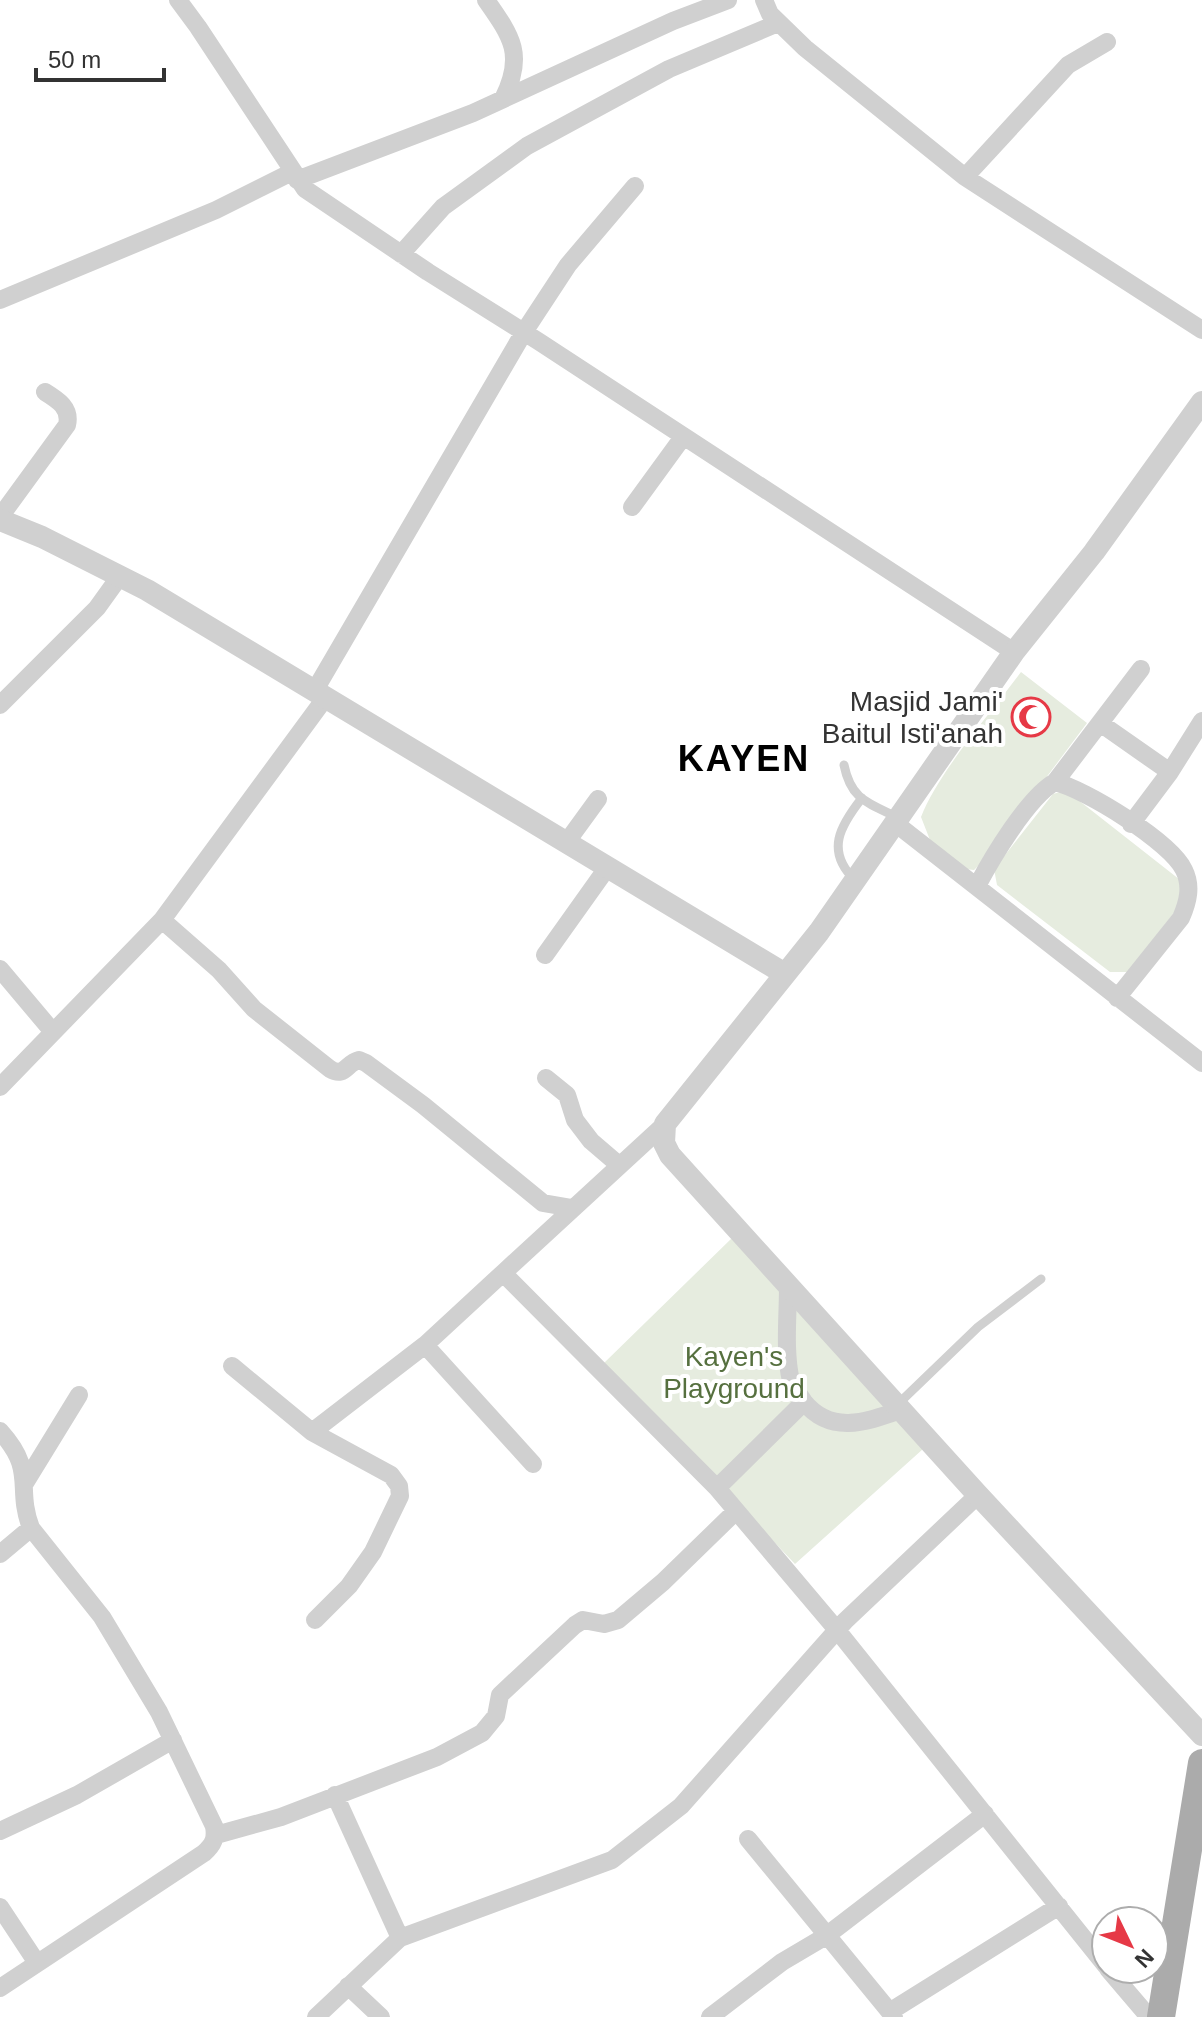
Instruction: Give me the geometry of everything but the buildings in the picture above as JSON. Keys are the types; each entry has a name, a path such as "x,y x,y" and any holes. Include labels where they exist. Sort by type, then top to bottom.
{"main road":[{"path":"1161,2017 1202,1763"}],"street":[{"path":"486,0 508,33 516,58 503,99"},
{"path":"0,300 216,210 303,185 473,113 673,21 728,0"},
{"path":"187,3 303,185 401,254 1014,652"},
{"path":"401,254 443,207 527,146 771,12 863,98 965,177 1202,330"},
{"path":"965,177 1068,65 1107,42"},
{"path":"0,1087 162,920 321,693 524,332 568,265 635,186"},
{"path":"45,392 64,406 69,418 67,425 0,518 120,576 321,693 785,974"},
{"path":"312,1432 425,1345 665,1124 785,974 855,880 1014,652 1094,552 1202,402"},
{"path":"632,507 683,437"},
{"path":"0,705 97,608 120,576"},
{"path":"977,886 1029,805 1041,790 1055,782 1141,669"},
{"path":"1131,824 1170,772 1202,721"},
{"path":"1100,723 1170,772"},
{"path":"1055,782 1090,796 1170,853 1183,867 1189,884 1181,918 1117,998"},
{"path":"566,843 598,799"},
{"path":"897,821 1202,1063"},
{"path":"545,955 607,868"},
{"path":"162,920 219,970 254,1009 330,1069 337,1073 354,1061 366,1063 423,1105 543,1203 572,1208"},
{"path":"0,969 53,1032"},
{"path":"546,1078 567,1095 575,1120 591,1141 619,1165"},
{"path":"665,1124 664,1143 670,1155 978,1495 1202,1735"},
{"path":"503,1273 717,1488 837,1630 1090,1946"},
{"path":"788,1287 792,1384 804,1402 818,1417 838,1423 869,1422 899,1408"},
{"path":"425,1345 533,1464"},
{"path":"232,1366 312,1432 391,1475 399,1486 400,1496 373,1552 349,1586 315,1620"},
{"path":"25,1483 79,1395"},
{"path":"717,1488 804,1402"},
{"path":"0,1431 20,1457 25,1483 25,1514 31,1528 102,1617 159,1712 216,1835 213,1846 204,1853 1,1986"},
{"path":"316,2017 400,1938 612,1860 681,1806 837,1630 978,1495"},
{"path":"216,1835 281,1817 437,1757 482,1733 496,1716 500,1695 575,1625 583,1620 604,1624 618,1620 663,1582 736,1511"},
{"path":"0,1554 31,1528"},
{"path":"0,1831 77,1795 173,1740"},
{"path":"335,1795 400,1938"},
{"path":"710,2017 782,1962 826,1936 985,1814"},
{"path":"748,1839 893,2014 1059,1906"},
{"path":"0,1907 37,1963"},
{"path":"1122,1985 1149,2017"},
{"path":"348,1986 381,2017"}],"lane":[{"path":"844,765 853,792 897,821"},
{"path":"855,880 843,869 838,847 839,832 862,798"},
{"path":"899,1408 978,1327 1041,1279"}],"green space":[{"path":"1021,672 1087,723 986,858 974,870 966,869 930,840 921,817 953,762"},
{"path":"1068,792 1184,883 1184,900 1128,972 1110,972 997,885 994,869 1053,794"},
{"name":"Kayen's Playground","path":"732,1238 923,1449 795,1564 604,1363"}],"place":[{"name":"Masjid Jami' Baitul Isti'anah","path":"1031,717"}],"district":[{"name":"KAYEN","path":"744,758"}]}
